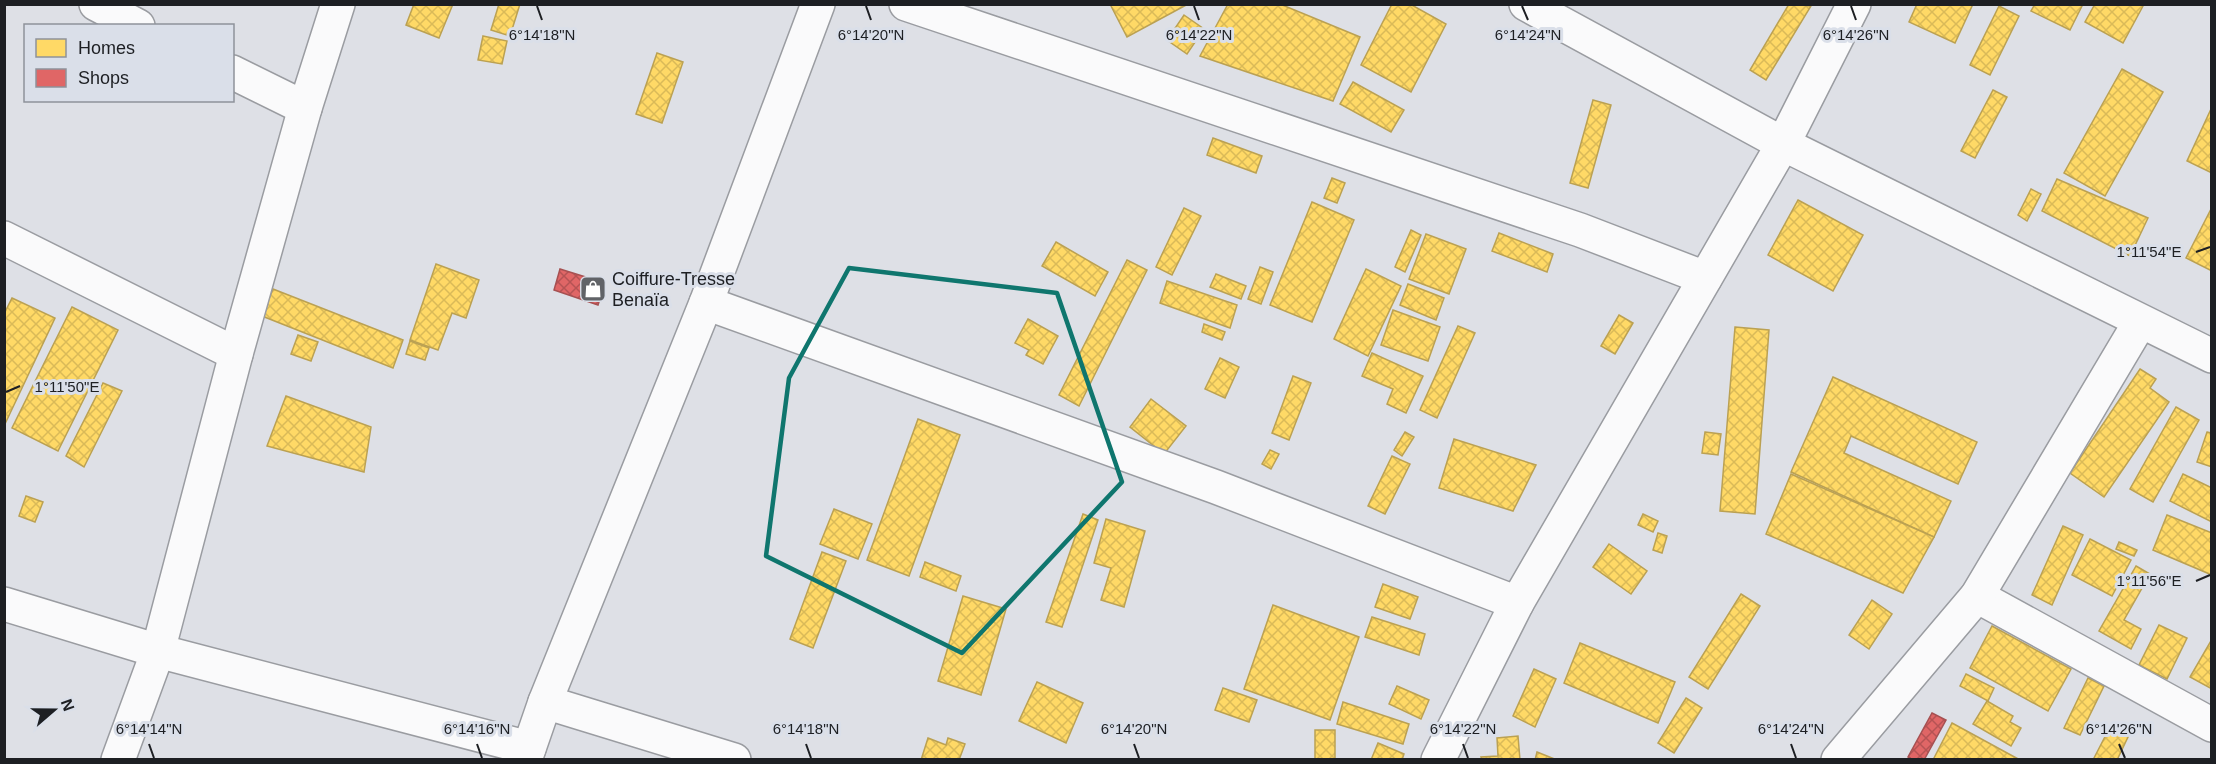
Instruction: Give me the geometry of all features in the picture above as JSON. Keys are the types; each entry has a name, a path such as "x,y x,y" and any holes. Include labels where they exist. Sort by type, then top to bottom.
{"street":[{"path":"96,4 134,24"},
{"path":"118,759 158,651 236,354 305,108 338,4"},
{"path":"4,604 158,651 527,754 545,702 706,303 818,4"},
{"path":"906,4 1580,230 1705,278"},
{"path":"1526,4 1783,144 2211,356"},
{"path":"1438,759 1517,603 1783,144 1854,4"},
{"path":"234,73 305,108"},
{"path":"4,238 236,354"},
{"path":"706,303 1216,487 1517,603"},
{"path":"1838,759 1977,596 2140,322"},
{"path":"1977,596 2211,724"},
{"path":"545,702 734,759"}],"highlighted area":[{"path":"849,268 1057,293 1122,482 962,653 766,556 789,378"}],"building: Homes":[{"path":"414,4 453,4 439,38 406,25"},
{"path":"499,4 520,4 510,36 491,30"},
{"path":"1110,4 1188,4 1127,37"},
{"path":"1228,4 1280,4 1360,37 1333,101 1200,56"},
{"path":"1392,4 1410,4 1446,24 1411,92 1361,65"},
{"path":"1789,4 1811,6 1766,80 1750,70"},
{"path":"1917,4 1973,4 1955,43 1909,22"},
{"path":"2035,4 2083,4 2070,30 2031,11"},
{"path":"2095,4 2140,4 2143,6 2123,43 2085,22"},
{"path":"1999,6 2019,16 1990,75 1970,65"},
{"path":"1184,15 1204,29 1187,54 1167,40"},
{"path":"483,36 507,41 502,64 478,60"},
{"path":"657,53 683,62 662,123 636,114"},
{"path":"2122,69 2163,92 2105,196 2064,173"},
{"path":"1353,82 1404,110 1391,132 1340,104"},
{"path":"1993,90 2007,97 1975,158 1961,151"},
{"path":"1593,100 1611,105 1588,188 1570,183"},
{"path":"2212,109 2212,173 2187,161"},
{"path":"1213,138 1262,156 1256,173 1207,155"},
{"path":"1332,178 1345,183 1337,203 1324,198"},
{"path":"2057,179 2148,218 2130,256 2042,211"},
{"path":"2031,189 2041,194 2027,221 2018,215"},
{"path":"1798,200 1863,235 1833,291 1768,255"},
{"path":"1312,202 1354,220 1312,322 1270,305"},
{"path":"2212,207 2212,271 2186,258"},
{"path":"1184,208 1201,216 1172,275 1156,267"},
{"path":"1411,230 1421,235 1405,272 1395,267"},
{"path":"1499,233 1553,254 1547,272 1492,251"},
{"path":"1426,234 1466,249 1449,294 1409,279"},
{"path":"1056,242 1108,272 1095,296 1042,266"},
{"path":"1127,260 1147,270 1079,406 1059,395"},
{"path":"436,264 479,280 466,318 452,313 438,350 410,340"},
{"path":"1260,267 1273,272 1261,304 1248,299"},
{"path":"1366,269 1401,286 1368,356 1334,339"},
{"path":"1216,274 1246,286 1241,299 1210,287"},
{"path":"1167,281 1237,305 1230,328 1160,303"},
{"path":"1408,284 1444,298 1436,320 1400,305"},
{"path":"273,289 403,340 393,368 262,316"},
{"path":"12,298 55,318 5,424 4,314"},
{"path":"72,307 118,330 58,451 12,428"},
{"path":"1393,310 1440,327 1428,361 1381,345"},
{"path":"1619,315 1633,323 1615,354 1601,346"},
{"path":"1028,319 1058,336 1043,364 1026,355 1029,350 1015,343"},
{"path":"1204,324 1225,332 1222,340 1202,332"},
{"path":"1458,326 1475,333 1437,418 1420,410"},
{"path":"1735,327 1769,330 1755,514 1720,511"},
{"path":"298,335 318,342 311,361 291,354"},
{"path":"410,341 429,348 425,360 406,354"},
{"path":"1372,353 1423,376 1406,413 1387,404 1393,389 1362,376"},
{"path":"1220,358 1239,367 1225,398 1205,389"},
{"path":"2140,369 2156,379 2150,388 2169,402 2104,497 2070,473"},
{"path":"1293,376 1311,383 1289,440 1272,433"},
{"path":"1833,377 1977,442 1958,484 1851,436 1844,453 1951,501 1934,537 1791,472"},
{"path":"103,383 122,391 84,467 66,456"},
{"path":"286,396 371,427 364,472 267,446"},
{"path":"1151,399 1186,426 1164,454 1130,427"},
{"path":"2176,407 2199,420 2153,502 2130,489"},
{"path":"918,419 960,435 909,576 867,560"},
{"path":"1405,432 1414,437 1402,456 1394,450"},
{"path":"1705,432 1721,434 1718,455 1702,453"},
{"path":"2207,432 2212,433 2212,467 2197,462"},
{"path":"1454,439 1536,465 1513,511 1439,488"},
{"path":"1270,450 1279,454 1271,469 1262,464"},
{"path":"1392,456 1410,464 1385,514 1368,506"},
{"path":"1791,474 1934,537 1903,593 1766,534"},
{"path":"2183,474 2212,488 2212,522 2170,501"},
{"path":"26,496 43,502 35,522 19,516"},
{"path":"834,509 872,524 858,559 820,544"},
{"path":"1083,514 1098,520 1062,627 1046,622"},
{"path":"1643,514 1658,521 1653,532 1638,525"},
{"path":"2167,515 2212,533 2212,575 2153,550"},
{"path":"1106,519 1145,531 1124,607 1101,600 1111,568 1094,563"},
{"path":"2063,526 2083,535 2052,605 2032,595"},
{"path":"1658,533 1667,536 1662,553 1653,550"},
{"path":"2090,539 2131,560 2112,596 2072,575"},
{"path":"2119,542 2137,550 2134,556 2116,549"},
{"path":"1609,544 1647,571 1631,594 1593,567"},
{"path":"822,552 846,561 813,648 790,639"},
{"path":"925,562 961,576 956,591 920,577"},
{"path":"2136,566 2150,574 2124,620 2141,629 2131,649 2099,631"},
{"path":"1383,584 1418,597 1410,619 1375,607"},
{"path":"1741,594 1760,606 1708,689 1689,677"},
{"path":"963,596 1006,609 981,695 938,681"},
{"path":"1872,600 1892,614 1869,649 1849,635"},
{"path":"1273,605 1359,637 1330,720 1244,689"},
{"path":"1372,617 1425,634 1419,655 1365,637"},
{"path":"2159,625 2187,638 2167,679 2139,665"},
{"path":"1992,626 2071,669 2048,711 1970,668"},
{"path":"2212,639 2212,689 2190,677"},
{"path":"1580,643 1675,682 1658,723 1564,683"},
{"path":"1534,669 1556,679 1535,727 1513,716"},
{"path":"1966,674 1994,688 1988,701 1960,686"},
{"path":"2088,678 2104,686 2080,735 2064,728"},
{"path":"1037,682 1083,703 1066,743 1019,721"},
{"path":"1397,686 1429,700 1421,719 1389,704"},
{"path":"1223,688 1257,700 1249,722 1215,710"},
{"path":"1686,698 1702,708 1674,753 1658,743"},
{"path":"1987,701 2013,716 2010,722 2021,728 2011,746 1973,724"},
{"path":"1343,702 1409,724 1403,744 1337,724"},
{"path":"1952,723 2020,760 1933,760"},
{"path":"2110,727 2128,737 2117,760 2093,760"},
{"path":"1315,730 1335,730 1335,760 1315,760"},
{"path":"1518,736 1520,760 1482,760 1481,757 1498,756 1497,738"},
{"path":"928,738 946,745 948,738 965,744 959,760 921,760"},
{"path":"1378,743 1404,754 1402,760 1371,760"},
{"path":"1537,752 1557,760 1535,760"}],"building: Shops":[{"path":"560,269 605,283 598,305 554,290"},
{"path":"1932,713 1946,720 1924,760 1913,760 1908,757"}],"place":[{"name":"Coiffure-Tresse Benaïa","path":"593,289"}]}
